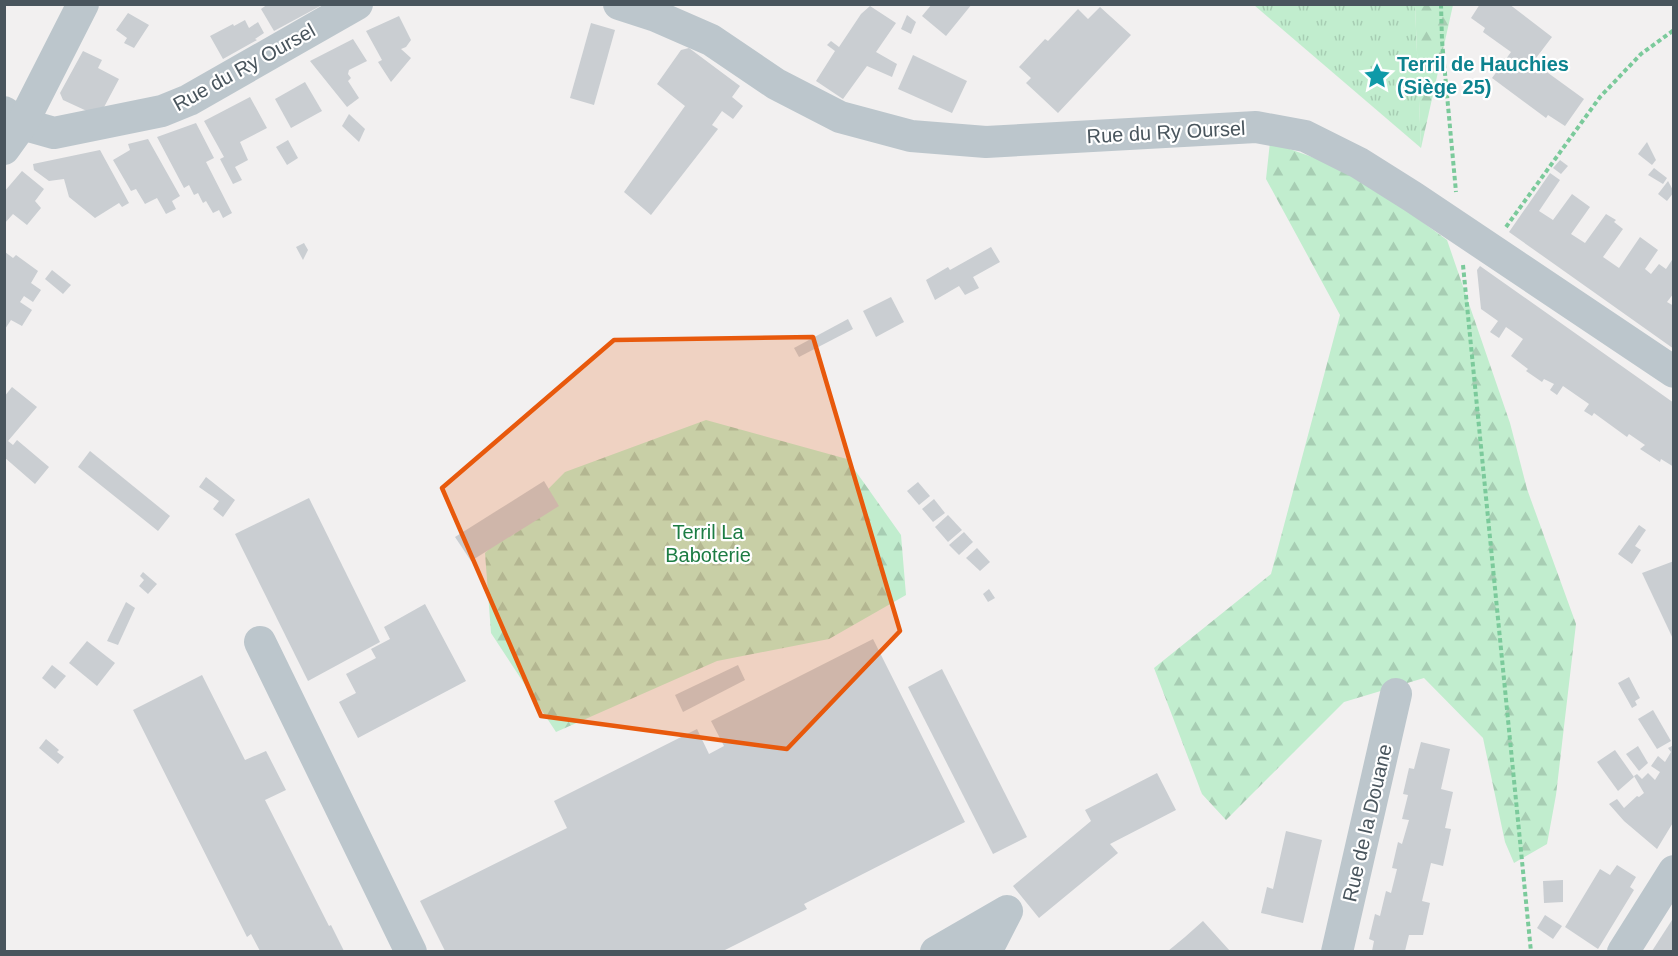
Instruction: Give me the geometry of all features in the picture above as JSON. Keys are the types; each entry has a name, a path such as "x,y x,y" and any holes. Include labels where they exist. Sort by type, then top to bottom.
{"street":[{"path":"4,149 13,118 83,4"},
{"name":"Rue du Ry Oursel","path":"13,118 54,133 162,111 189,100 357,4"},
{"name":"Rue du Ry Oursel","path":"619,4 656,16 711,40 776,84 840,117 911,136 986,142 1256,127 1305,136 1413,196 1674,372"},
{"path":"260,642 411,951"},
{"name":"Rue de la Douane","path":"1337,951 1396,694"},
{"path":"1623,951 1674,871"},
{"path":"936,951 1007,911 986,951"}],"path":[{"path":"1441,4 1442,41 1531,951"},
{"path":"1491,249 1600,97 1641,54 1674,30"}],"highlighted area":[{"path":"813,337 900,631 787,749 541,716 442,488 614,340"}],"green space":[{"name":"Terril de Hauchies (Siège 25)","path":"1254,5 1415,5 1421,148"},
{"path":"1415,5 1453,5 1421,148"},
{"path":"1270,142 1354,172 1447,240 1510,423 1527,489 1576,624 1556,795 1547,844 1514,863 1505,842 1483,738 1424,678 1344,702 1226,820 1202,794 1154,668 1271,574 1340,315 1266,179"},
{"name":"Terril La Baboterie","path":"706,420 847,459 901,535 906,595 829,639 717,661 556,732 491,633 485,553 565,472"}],"building":[{"path":"268,4 324,4 274,31 261,9"},
{"path":"932,4 972,4 946,36 922,16"},
{"path":"1480,4 1509,4 1552,37 1533,62 1584,99 1565,126 1548,115 1546,118 1492,78 1511,52 1483,32 1485,28 1471,18"},
{"path":"870,6 896,23 876,52 897,64 892,77 867,66 843,99 816,81 835,51 827,45 831,41 839,47 861,14"},
{"path":"1100,7 1131,35 1058,113 1026,83 1031,78 1019,67 1078,9 1088,19"},
{"path":"128,13 149,25 134,48 124,43 127,38 116,30"},
{"path":"907,15 916,22 911,34 901,29"},
{"path":"399,16 411,40 406,47 401,49 411,58 391,82 378,62 382,60 366,31"},
{"path":"245,20 249,28 258,22 264,33 255,39 257,40 223,59 210,36"},
{"path":"591,23 615,30 594,105 570,98"},
{"path":"353,39 367,61 349,70 348,74 351,78 348,81 359,98 347,107 310,61"},
{"path":"689,48 740,86 732,97 743,106 733,119 722,111 712,125 718,129 651,215 624,192 685,106 657,84 681,50"},
{"path":"83,51 102,60 98,68 119,79 103,109 89,112 63,100 60,93"},
{"path":"913,55 967,81 952,113 898,89"},
{"path":"305,82 322,111 291,128 275,99"},
{"path":"250,97 267,128 240,142 248,160 235,167 242,180 233,184 220,159 224,157 204,121"},
{"path":"349,114 365,129 359,142 342,126"},
{"path":"196,123 214,158 206,162 232,213 223,218 219,210 213,213 206,201 203,203 198,193 194,195 189,185 184,188 157,137"},
{"path":"148,139 180,196 172,201 176,209 166,214 157,198 145,204 136,189 131,191 113,160 130,150 128,144"},
{"path":"288,140 298,158 287,165 276,147"},
{"path":"1647,142 1656,160 1652,165 1638,154"},
{"path":"100,150 129,203 122,207 119,203 95,218 69,197 64,179 49,181 34,170 33,164"},
{"path":"1560,160 1568,166 1561,174 1553,168"},
{"path":"1654,168 1667,178 1663,184 1648,175"},
{"path":"22,171 44,189 35,201 41,208 27,225 13,214 4,224 4,192"},
{"path":"1550,173 1560,180 1539,211 1553,220 1572,194 1590,207 1571,234 1585,243 1606,214 1616,220 1614,222 1623,229 1603,257 1619,268 1640,237 1658,250 1645,269 1651,274 1659,264 1666,269 1672,260 1674,261 1674,293 1667,302 1674,306 1674,349 1509,232"},
{"path":"1668,181 1674,192 1667,201 1658,194"},
{"path":"304,243 308,250 303,260 296,247"},
{"path":"991,247 1000,262 973,277 979,288 965,295 959,286 935,300 926,280 948,267 950,270"},
{"path":"5,252 13,258 16,255 38,271 31,283 41,290 33,302 24,296 20,302 32,310 22,326 11,320 5,329"},
{"path":"1480,266 1674,403 1674,467 1661,459 1660,462 1640,449 1645,445 1629,434 1627,437 1594,413 1592,416 1584,411 1589,404 1563,386 1557,395 1550,390 1554,384 1544,379 1542,382 1526,371 1528,369 1511,356 1523,339 1506,327 1499,338 1490,332 1498,321 1481,309 1477,270"},
{"path":"52,270 71,285 63,294 45,279"},
{"path":"891,297 904,322 876,337 863,311"},
{"path":"848,319 853,329 799,357 794,348"},
{"path":"12,387 37,407 8,441 13,445 17,440 49,467 35,484 4,457 4,397"},
{"path":"90,451 170,516 158,531 78,467"},
{"path":"206,477 235,500 223,517 213,509 219,501 199,487"},
{"path":"544,481 559,506 471,561 455,537"},
{"path":"918,482 930,496 919,505 907,491"},
{"path":"309,498 380,642 308,681 235,534"},
{"path":"934,499 945,513 933,522 922,509"},
{"path":"948,515 962,530 948,542 935,527"},
{"path":"1639,525 1646,530 1635,546 1641,550 1632,564 1618,554"},
{"path":"964,532 973,542 959,555 949,545"},
{"path":"977,548 990,562 980,571 966,558"},
{"path":"1674,561 1674,641 1642,573"},
{"path":"143,572 157,584 148,594 139,586 144,580 140,576"},
{"path":"989,589 995,598 988,602 983,594"},
{"path":"126,602 135,608 118,645 107,641"},
{"path":"425,604 466,681 358,738 339,702 356,693 346,674 376,658 371,649 390,639 384,627"},
{"path":"873,639 965,822 804,904 807,909 723,951 445,951 420,901 567,828 554,801 697,729 709,754 724,746 711,721"},
{"path":"87,641 115,663 97,686 69,663"},
{"path":"52,665 66,676 55,689 42,678"},
{"path":"738,665 745,680 683,712 675,695"},
{"path":"942,669 1027,837 993,854 908,687"},
{"path":"202,675 245,760 266,751 286,790 265,800 344,951 260,951 251,934 247,937 133,710"},
{"path":"1629,677 1640,698 1635,701 1637,705 1632,708 1618,683"},
{"path":"1653,710 1671,741 1657,749 1638,719"},
{"path":"46,739 64,757 58,764 39,748"},
{"path":"1421,742 1450,749 1441,789 1453,792 1445,828 1451,829 1443,866 1431,863 1422,901 1430,903 1423,935 1409,935 1405,951 1372,951 1374,941 1369,939 1375,914 1380,916 1386,891 1391,893 1397,869 1392,868 1398,842 1402,844 1409,820 1402,819 1408,795 1403,794 1409,768 1414,769"},
{"path":"1674,745 1674,821 1657,849 1624,821 1609,804 1617,799 1624,808 1644,793 1634,776 1637,774 1642,779 1648,773 1655,780 1660,772 1651,766 1658,756 1665,762 1671,752 1668,748"},
{"path":"1638,746 1648,763 1639,771 1626,754"},
{"path":"1615,750 1634,777 1618,791 1597,762"},
{"path":"1157,773 1176,810 1110,844 1118,853 1039,918 1013,886 1091,821 1085,810"},
{"path":"1286,831 1322,840 1303,923 1261,913 1267,887 1273,889"},
{"path":"1617,865 1636,877 1630,887 1634,890 1598,949 1565,927 1600,869 1610,875"},
{"path":"1563,880 1563,902 1544,903 1543,881"},
{"path":"1545,915 1562,926 1553,939 1537,928"},
{"path":"1672,920 1674,921 1674,951 1652,951"},
{"path":"1203,921 1230,951 1168,951 1185,937"}],"place":[{"name":"Terril de Hauchies (Siège 25)","path":"1377,76"}]}
